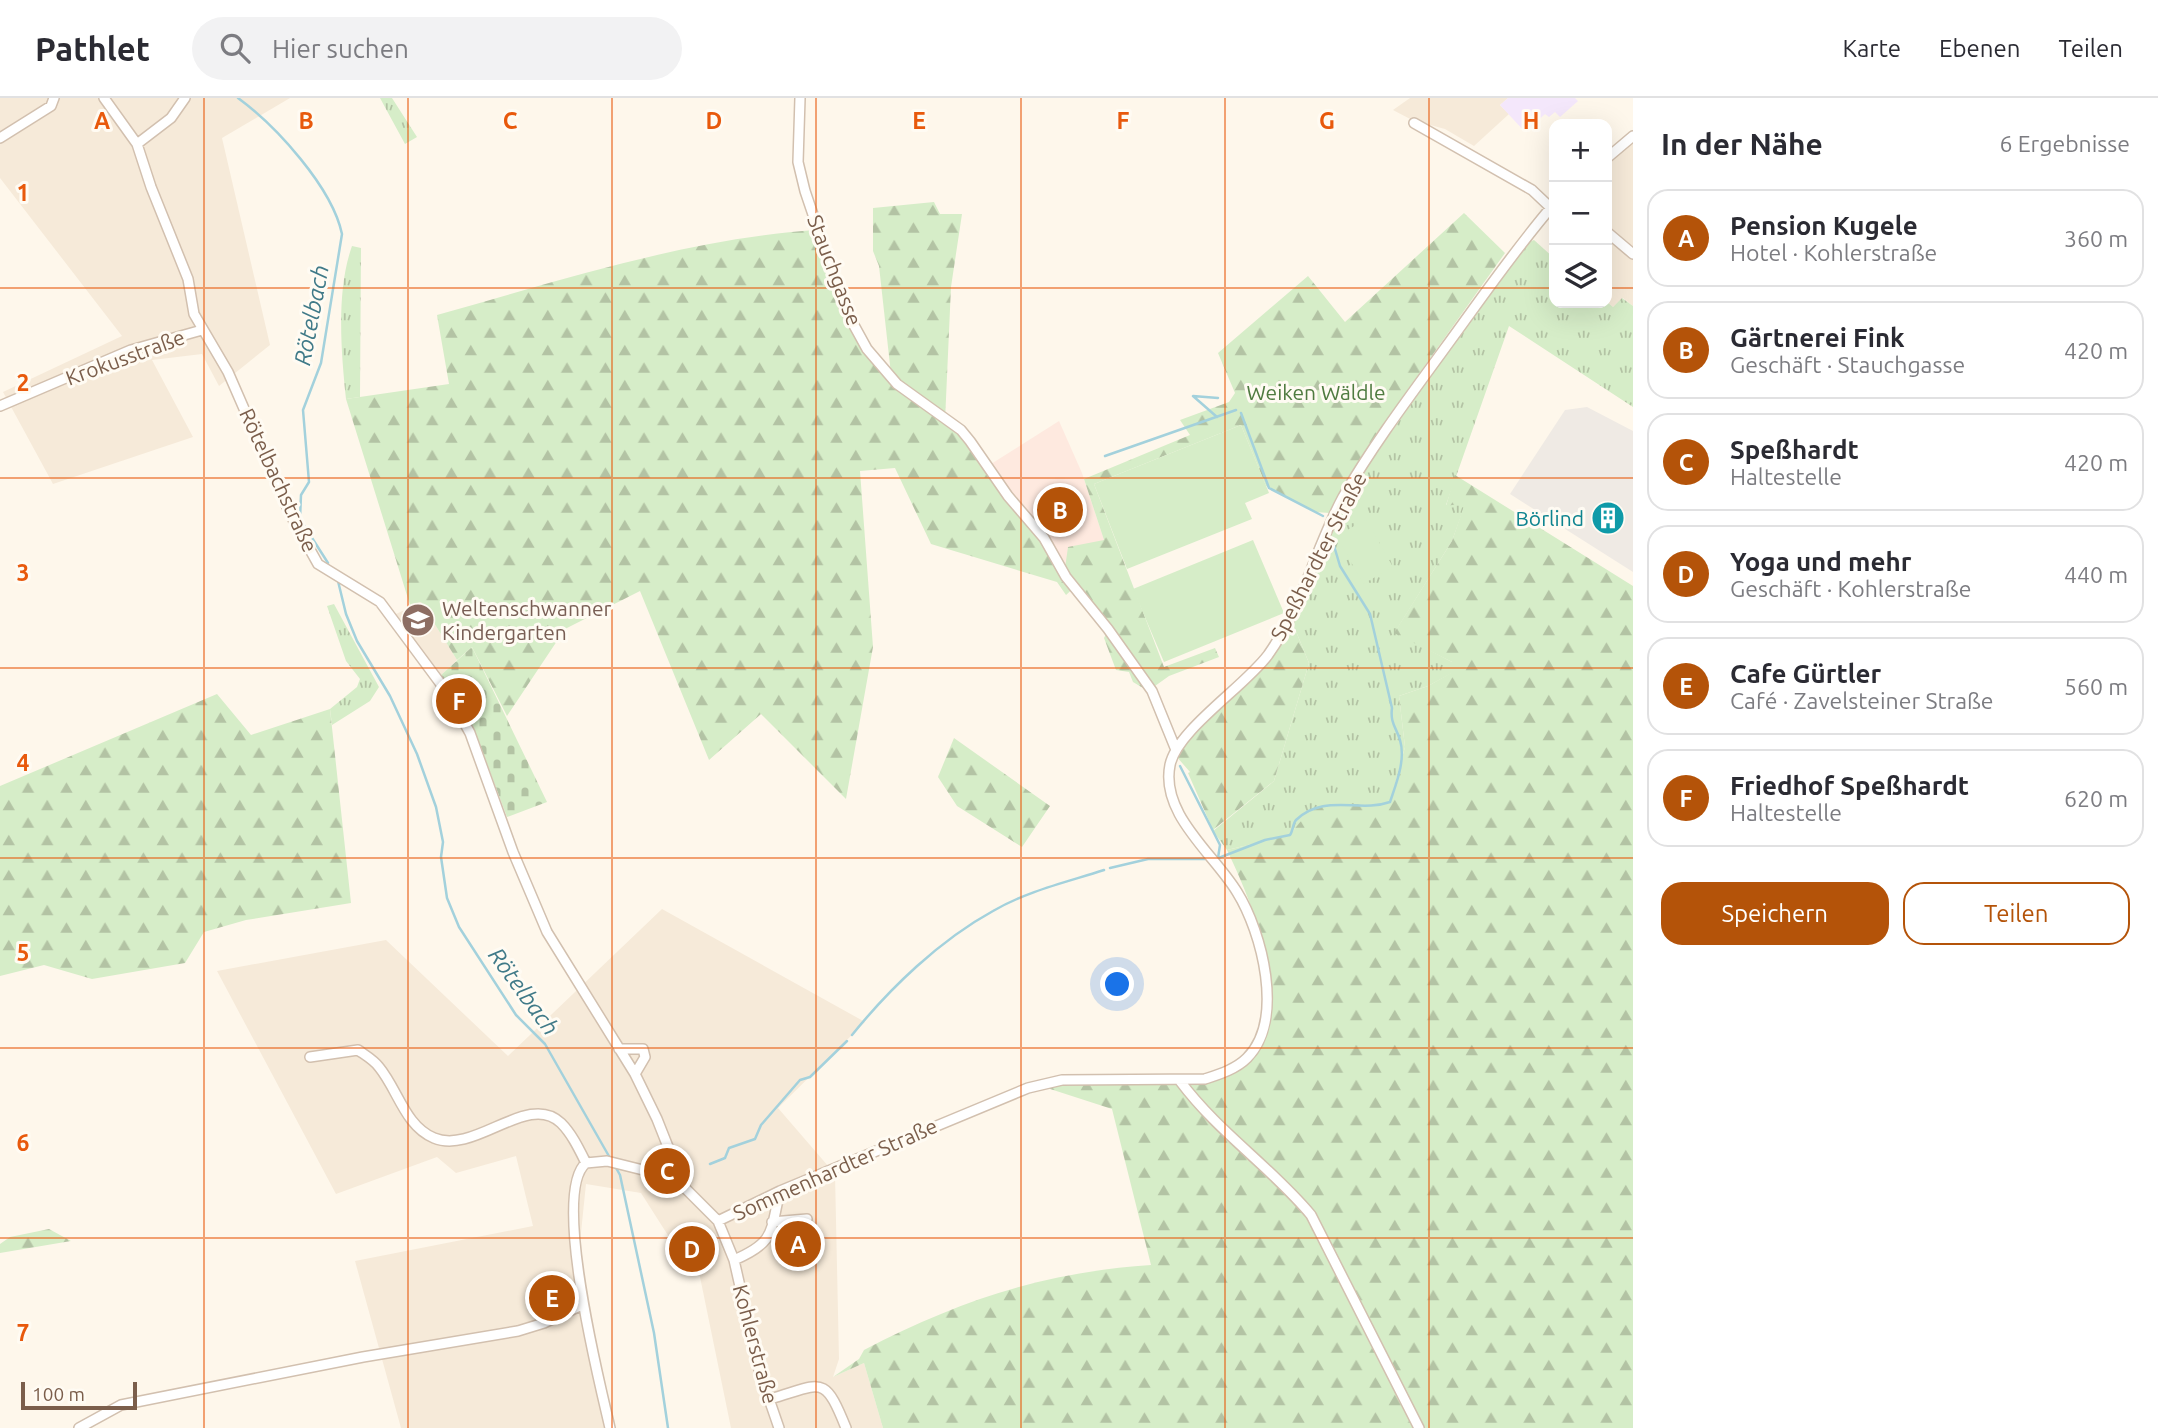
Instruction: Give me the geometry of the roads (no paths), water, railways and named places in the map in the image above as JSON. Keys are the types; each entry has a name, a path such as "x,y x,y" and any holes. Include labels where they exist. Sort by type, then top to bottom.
{"street":[{"path":"0,138 51,106 54,98"},
{"name":"Rötelbachstraße","path":"104,98 137,144 188,279 194,314 228,372 290,514 318,564 380,602 449,695 470,733 513,852 547,932 582,984 635,1074 676,1167 675,1178"},
{"path":"137,144 171,118 185,98"},
{"name":"Stauchgasse","path":"800,98 798,162 805,191 845,309 867,349 897,384 961,430 970,441 1008,496 1044,538 1066,577 1108,629 1152,691 1176,750"},
{"path":"1415,122 1532,190 1549,204"},
{"path":"1612,154 1633,136"},
{"name":"Speßhardter Straße","path":"1176,750 1267,656 1295,613 1345,494 1408,399 1522,242 1549,210"},
{"path":"1612,236 1633,254"},
{"name":"Krokusstraße","path":"0,406 131,350 202,330"},
{"name":"Sommenhardter Straße","path":"675,1178 718,1221 780,1191 1028,1088 1073,1080 1180,1082 1205,1079 1248,1057 1264,1029 1267,988 1251,919 1223,873 1177,815 1169,780 1176,750"},
{"name":"Rötelbachstraße","path":"619,1049 643,1049 645,1057 635,1074"},
{"path":"310,1058 358,1050 377,1064 419,1128 448,1142 474,1138 522,1115 544,1114 558,1120 571,1135 586,1163"},
{"path":"1180,1082 1198,1106 1311,1215 1419,1428"},
{"path":"586,1163 607,1161 675,1178"},
{"path":"586,1163 577,1177 576,1255 582,1305 610,1428"},
{"name":"Kohlerstraße","path":"734,1260 758,1250 768,1240 780,1191"},
{"path":"772,1222 807,1219"},
{"name":"Kohlerstraße","path":"718,1221 734,1260 759,1370 779,1428"},
{"path":"79,1428 121,1405 363,1357 518,1331 544,1323 582,1305"},
{"path":"770,1399 816,1386 826,1389 833,1396 846,1428"}],"waterway":[{"name":"Rötelbach","path":"238,98 269,124 315,178 327,197 342,234 321,363 303,410 309,482 301,495 300,519 328,563"},
{"path":"1217,417 1193,396 1218,398"},
{"path":"1105,456 1236,410"},
{"path":"1241,413 1269,488 1323,516"},
{"path":"1216,859 1265,840 1290,835 1296,820 1318,807 1366,806 1390,802 1401,764 1402,748 1393,721 1370,614 1340,566 1332,539"},
{"name":"Rötelbach","path":"338,581 346,614 357,641 390,696 417,754 436,807 443,842 441,857 447,898 459,927 516,1015 545,1044 610,1158"},
{"path":"1180,766 1220,845 1218,858"},
{"path":"1110,868 1148,859 1205,859"},
{"path":"852,1035 917,966 973,923 1019,898 1104,870"},
{"path":"710,1164 725,1158 729,1148 755,1139 761,1125 800,1080 810,1077 847,1041"},
{"name":"Rötelbach","path":"615,1166 620,1175 654,1333 668,1428"}],"place":[{"name":"Gärtnerei Fink","path":"1060,510"},
{"name":"Börlind","path":"1608,518"},
{"name":"Weltenschwanner Kindergarten","path":"418,620"},
{"name":"Friedhof Speßhardt","path":"459,701"},
{"name":"Speßhardt","path":"667,1171"},
{"name":"Pension Kugele","path":"798,1244"},
{"name":"Yoga und mehr","path":"692,1249"},
{"name":"Cafe Gürtler","path":"552,1298"}],"park label":[{"name":"Weiken Wäldle","path":"1316,392"}]}
